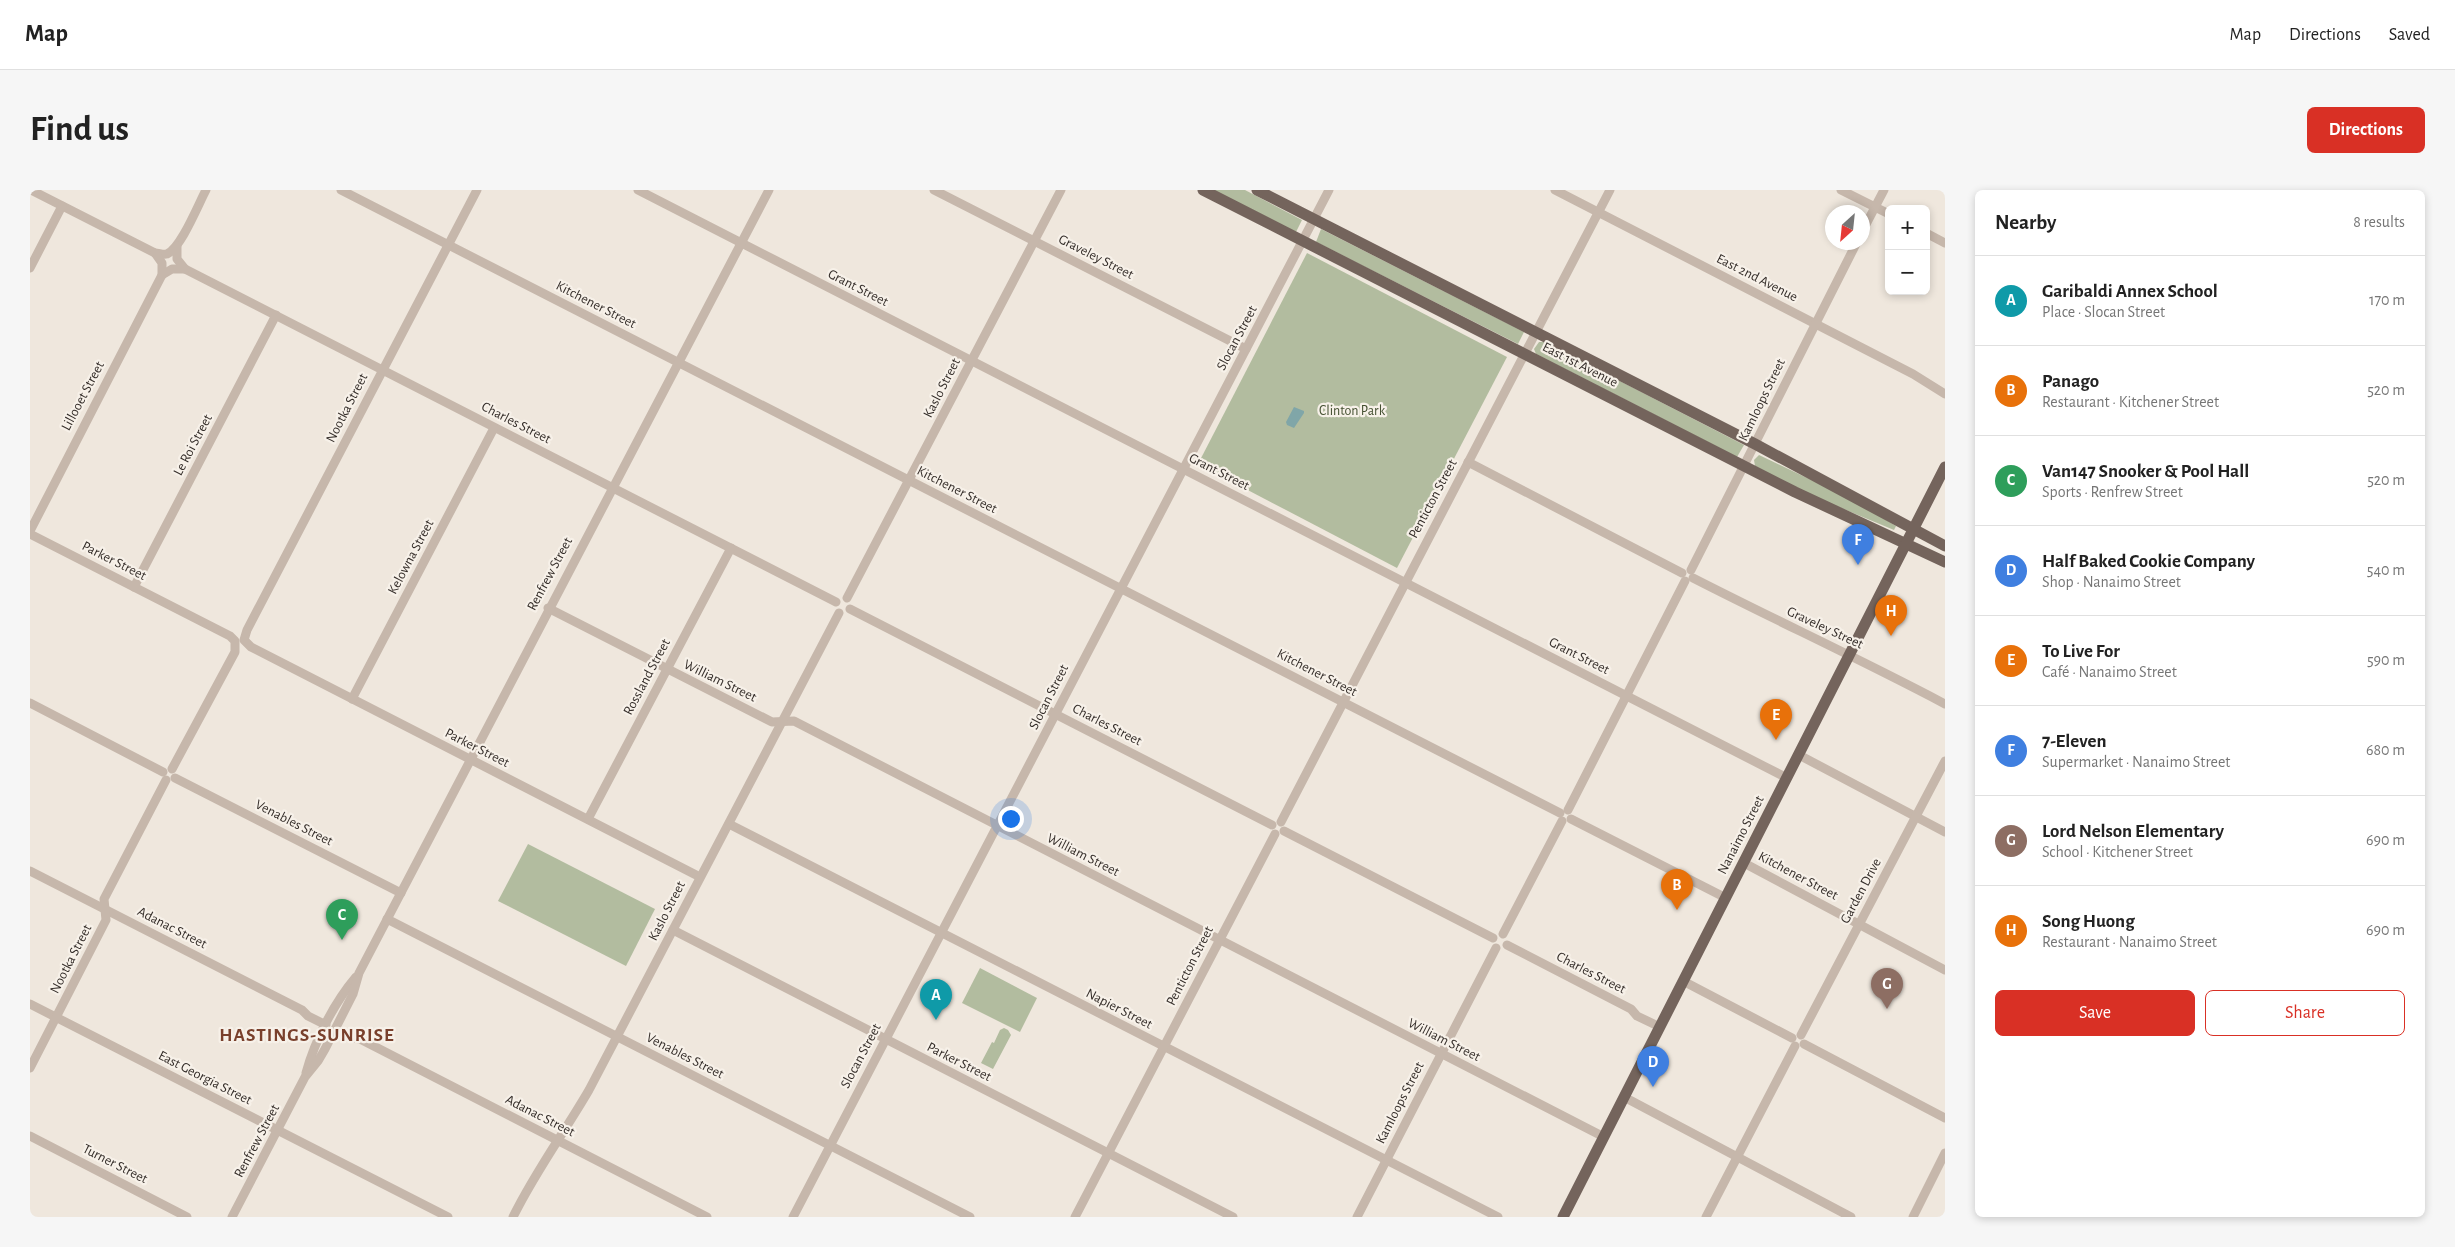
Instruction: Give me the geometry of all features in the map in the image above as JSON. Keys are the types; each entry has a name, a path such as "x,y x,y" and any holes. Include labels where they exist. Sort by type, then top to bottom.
{"main road":[{"name":"East 1st Avenue","path":"1203,190 1744,466 1945,562"},
{"name":"East 1st Avenue","path":"1257,190 1755,444 1945,546"},
{"name":"Nanaimo Street","path":"1565,1216 1945,467"}],"street":[{"path":"31,190 155,254 167,254 177,246 206,190"},
{"name":"Kitchener Street","path":"341,190 1726,898"},
{"name":"Nootka Street","path":"30,1068 106,920 104,899 477,190"},
{"name":"Grant Street","path":"638,190 1787,778"},
{"name":"Renfrew Street","path":"232,1217 305,1077 318,1061 344,992 359,973 548,608 769,190"},
{"name":"Graveley Street","path":"934,190 1246,349"},
{"name":"Kaslo Street","path":"847,598 1061,190"},
{"name":"Slocan Street","path":"792,1217 1329,190"},
{"name":"East 2nd Avenue","path":"1555,190 1913,374 1945,394"},
{"name":"Penticton Street","path":"1075,1217 1610,190"},
{"path":"1841,190 1885,212"},
{"path":"1870,217 1884,190"},
{"path":"30,268 62,206"},
{"path":"1930,235 1945,243"},
{"name":"Charles Street","path":"177,246 177,259 185,269 836,602"},
{"name":"Kamloops Street","path":"1503,934 1688,576 1853,250"},
{"name":"Lillooet Street","path":"30,532 162,275 162,263 155,254"},
{"name":"Charles Street","path":"162,275 172,269 185,269"},
{"name":"Le Roi Street","path":"134,587 276,315"},
{"name":"Kelowna Street","path":"352,699 494,428"},
{"name":"Graveley Street","path":"1468,462 1688,576 1850,656 1865,661 1945,704"},
{"name":"Parker Street","path":"30,532 240,642 700,877"},
{"name":"Rossland Street","path":"588,819 731,548"},
{"path":"842,597 847,598 850,602 850,609 847,613 839,613 835,607 836,602 842,597"},
{"name":"William Street","path":"548,608 666,670 772,722 794,722 1604,1137"},
{"name":"Charles Street","path":"850,609 1493,938"},
{"name":"Kaslo Street","path":"513,1217 530,1183 580,1106 839,613"},
{"name":"Venables Street","path":"30,703 401,893"},
{"path":"1799,755 1945,832"},
{"name":"Garden Drive","path":"1706,1217 1945,761"},
{"name":"Napier Street","path":"728,824 1498,1217"},
{"name":"Kitchener Street","path":"1744,863 1945,970"},
{"name":"Adanac Street","path":"30,871 302,1010 332,1025 356,1034 360,1040 707,1217"},
{"name":"Venables Street","path":"387,919 970,1217"},
{"name":"Parker Street","path":"673,930 1233,1217"},
{"path":"1497,934 1503,934 1507,939 1507,945 1502,949 1496,948 1492,944 1493,938 1497,934"},
{"name":"Charles Street","path":"1507,945 1608,997 1660,1027"},
{"name":"Kamloops Street","path":"1357,1217 1496,948"},
{"path":"1683,981 1945,1118"},
{"name":"East Georgia Street","path":"30,1004 448,1217"},
{"path":"1624,1097 1851,1217"},
{"name":"Turner Street","path":"30,1136 187,1217"},
{"path":"1913,1217 1945,1153"}],"green space":[{"path":"1213,190 1245,190 1302,220 1296,232"},
{"path":"1321,229 1524,332 1518,344 1316,242"},
{"name":"Clinton Park","path":"1307,253 1507,357 1397,568 1198,464"},
{"path":"1539,342 1544,342 1744,445 1737,457 1536,354 1534,349"},
{"path":"1759,455 1853,500 1896,526 1894,530 1805,493 1755,466 1754,460"},
{"path":"528,844 655,909 626,966 498,901"},
{"path":"980,968 1037,998 1020,1032 962,1003"},
{"path":"1004,1028 1011,1035 993,1069 981,1063 992,1042 994,1043 1000,1030"}],"water":[{"path":"1294,407 1304,411 1304,413 1294,428 1287,425 1286,422"}],"place":[{"name":"7-Eleven","path":"1858,565"},
{"name":"Song Huong","path":"1891,636"},
{"name":"To Live For","path":"1776,740"},
{"name":"Panago","path":"1677,910"},
{"name":"Van147 Snooker & Pool Hall","path":"342,940"},
{"name":"Lord Nelson Elementary","path":"1887,1009"},
{"name":"Garibaldi Annex School","path":"936,1020"},
{"name":"Half Baked Cookie Company","path":"1653,1087"}],"district":[{"name":"HASTINGS-SUNRISE","path":"307,1035"}]}
